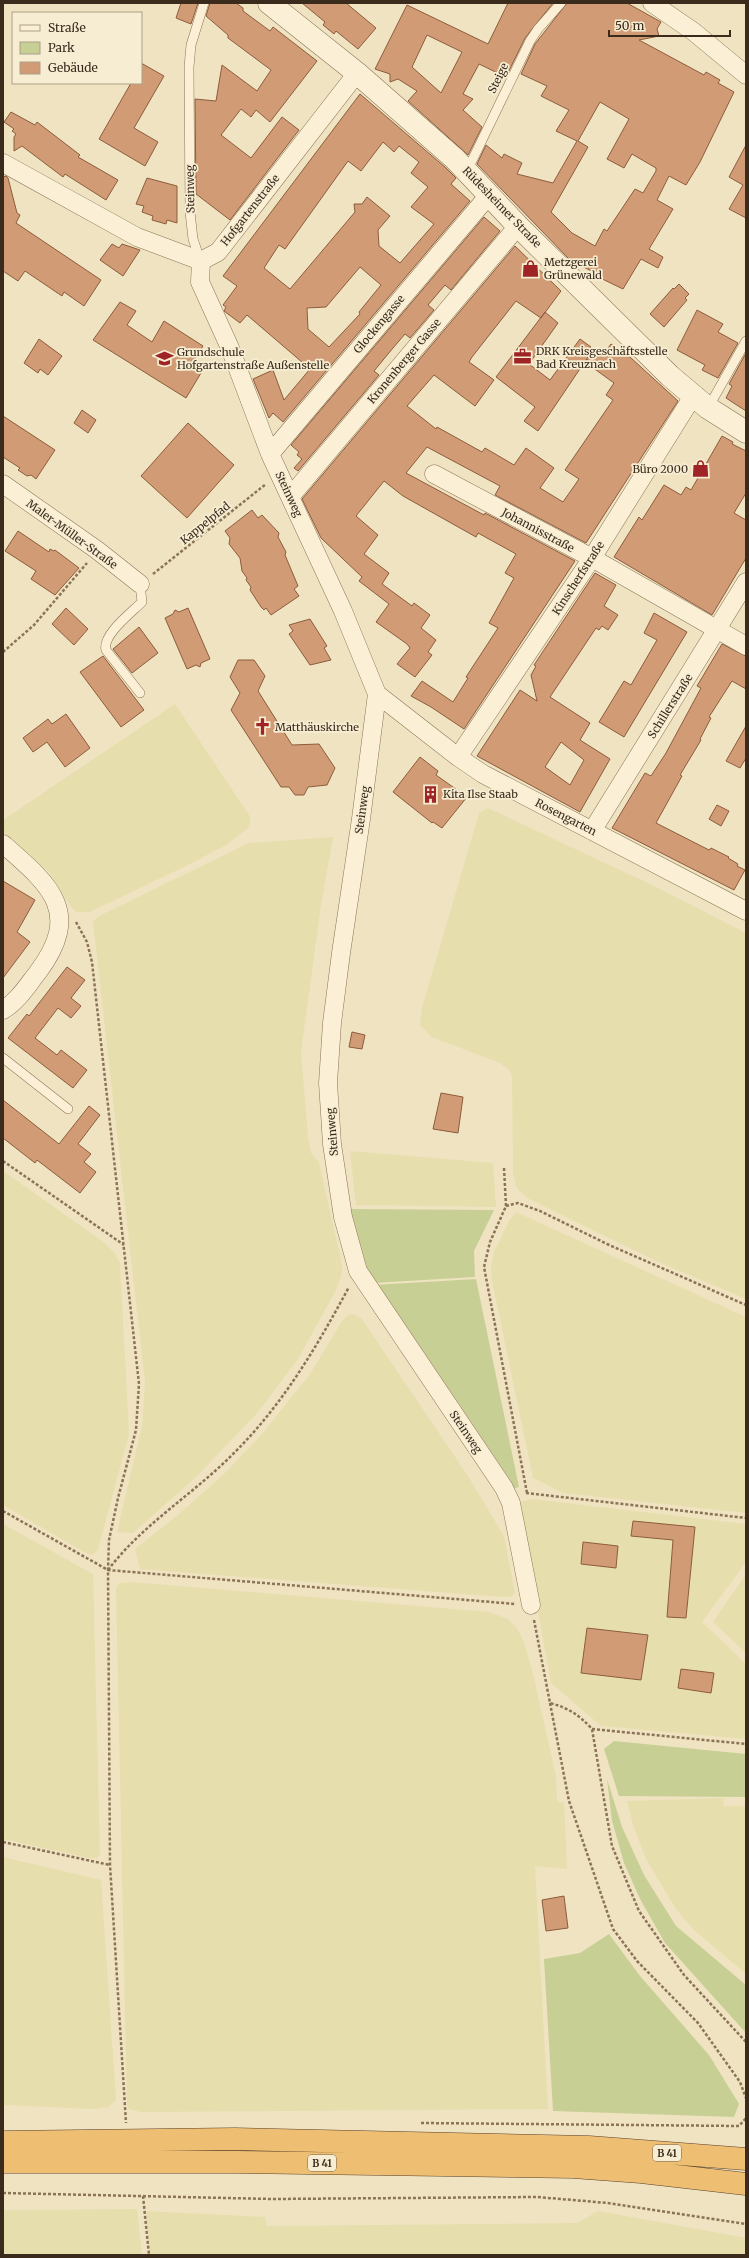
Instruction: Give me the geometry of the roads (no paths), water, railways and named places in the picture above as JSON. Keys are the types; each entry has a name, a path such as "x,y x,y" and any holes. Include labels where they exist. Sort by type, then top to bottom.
{"highway":[{"name":"B 41","path":"3,2142 235,2139 589,2147 746,2158"},
{"name":"B 41","path":"3,2162 235,2162 573,2167 641,2172 746,2184"}],"street":[{"name":"Rüdesheimer Straße","path":"269,3 356,73 467,171 518,226 670,376 701,402 746,432"},
{"path":"652,3 694,32 746,75"},
{"name":"Hofgartenstraße","path":"201,261 218,252 356,73"},
{"path":"3,163 137,237 201,261"},
{"name":"Glockengasse","path":"270,454 489,195"},
{"name":"Kronenberger Gasse","path":"290,497 518,226"},
{"name":"Steinweg","path":"201,261 200,282 230,348 270,454 343,611 377,694 337,984 328,1083 332,1144 342,1209 358,1271 512,1502 531,1605"},
{"name":"Kinscherfstraße","path":"458,757 592,558 701,402"},
{"name":"Johannisstraße","path":"434,474 592,558 746,646"},
{"name":"Maler-Müller-Straße","path":"3,484 97,550 140,584"},
{"name":"Schillerstraße","path":"592,831 746,582"},
{"name":"Rosengarten","path":"377,694 458,757 483,774 746,911"},
{"path":"3,844 40,879 54,896 60,910 60,926 56,943 41,968 21,995 3,1010"}],"lane":[{"name":"Steinweg","path":"201,261 193,239 190,212 189,67 191,45 204,3"},
{"name":"Steige","path":"467,171 530,41 538,29 561,3"},
{"path":"701,402 746,341"},
{"path":"140,584 142,602 108,638 105,646 106,650 140,693"},
{"path":"3,1058 68,1109"}],"place":[{"name":"Metzgerei Grünewald","path":"531,268"},
{"name":"DRK Kreisgeschäftsstelle Bad Kreuznach","path":"523,357"},
{"name":"Grundschule Hofgartenstraße Außenstelle","path":"164,358"},
{"name":"Büro 2000","path":"701,469"},
{"name":"Matthäuskirche","path":"262,727"},
{"name":"Kita Ilse Staab","path":"430,794"}]}
